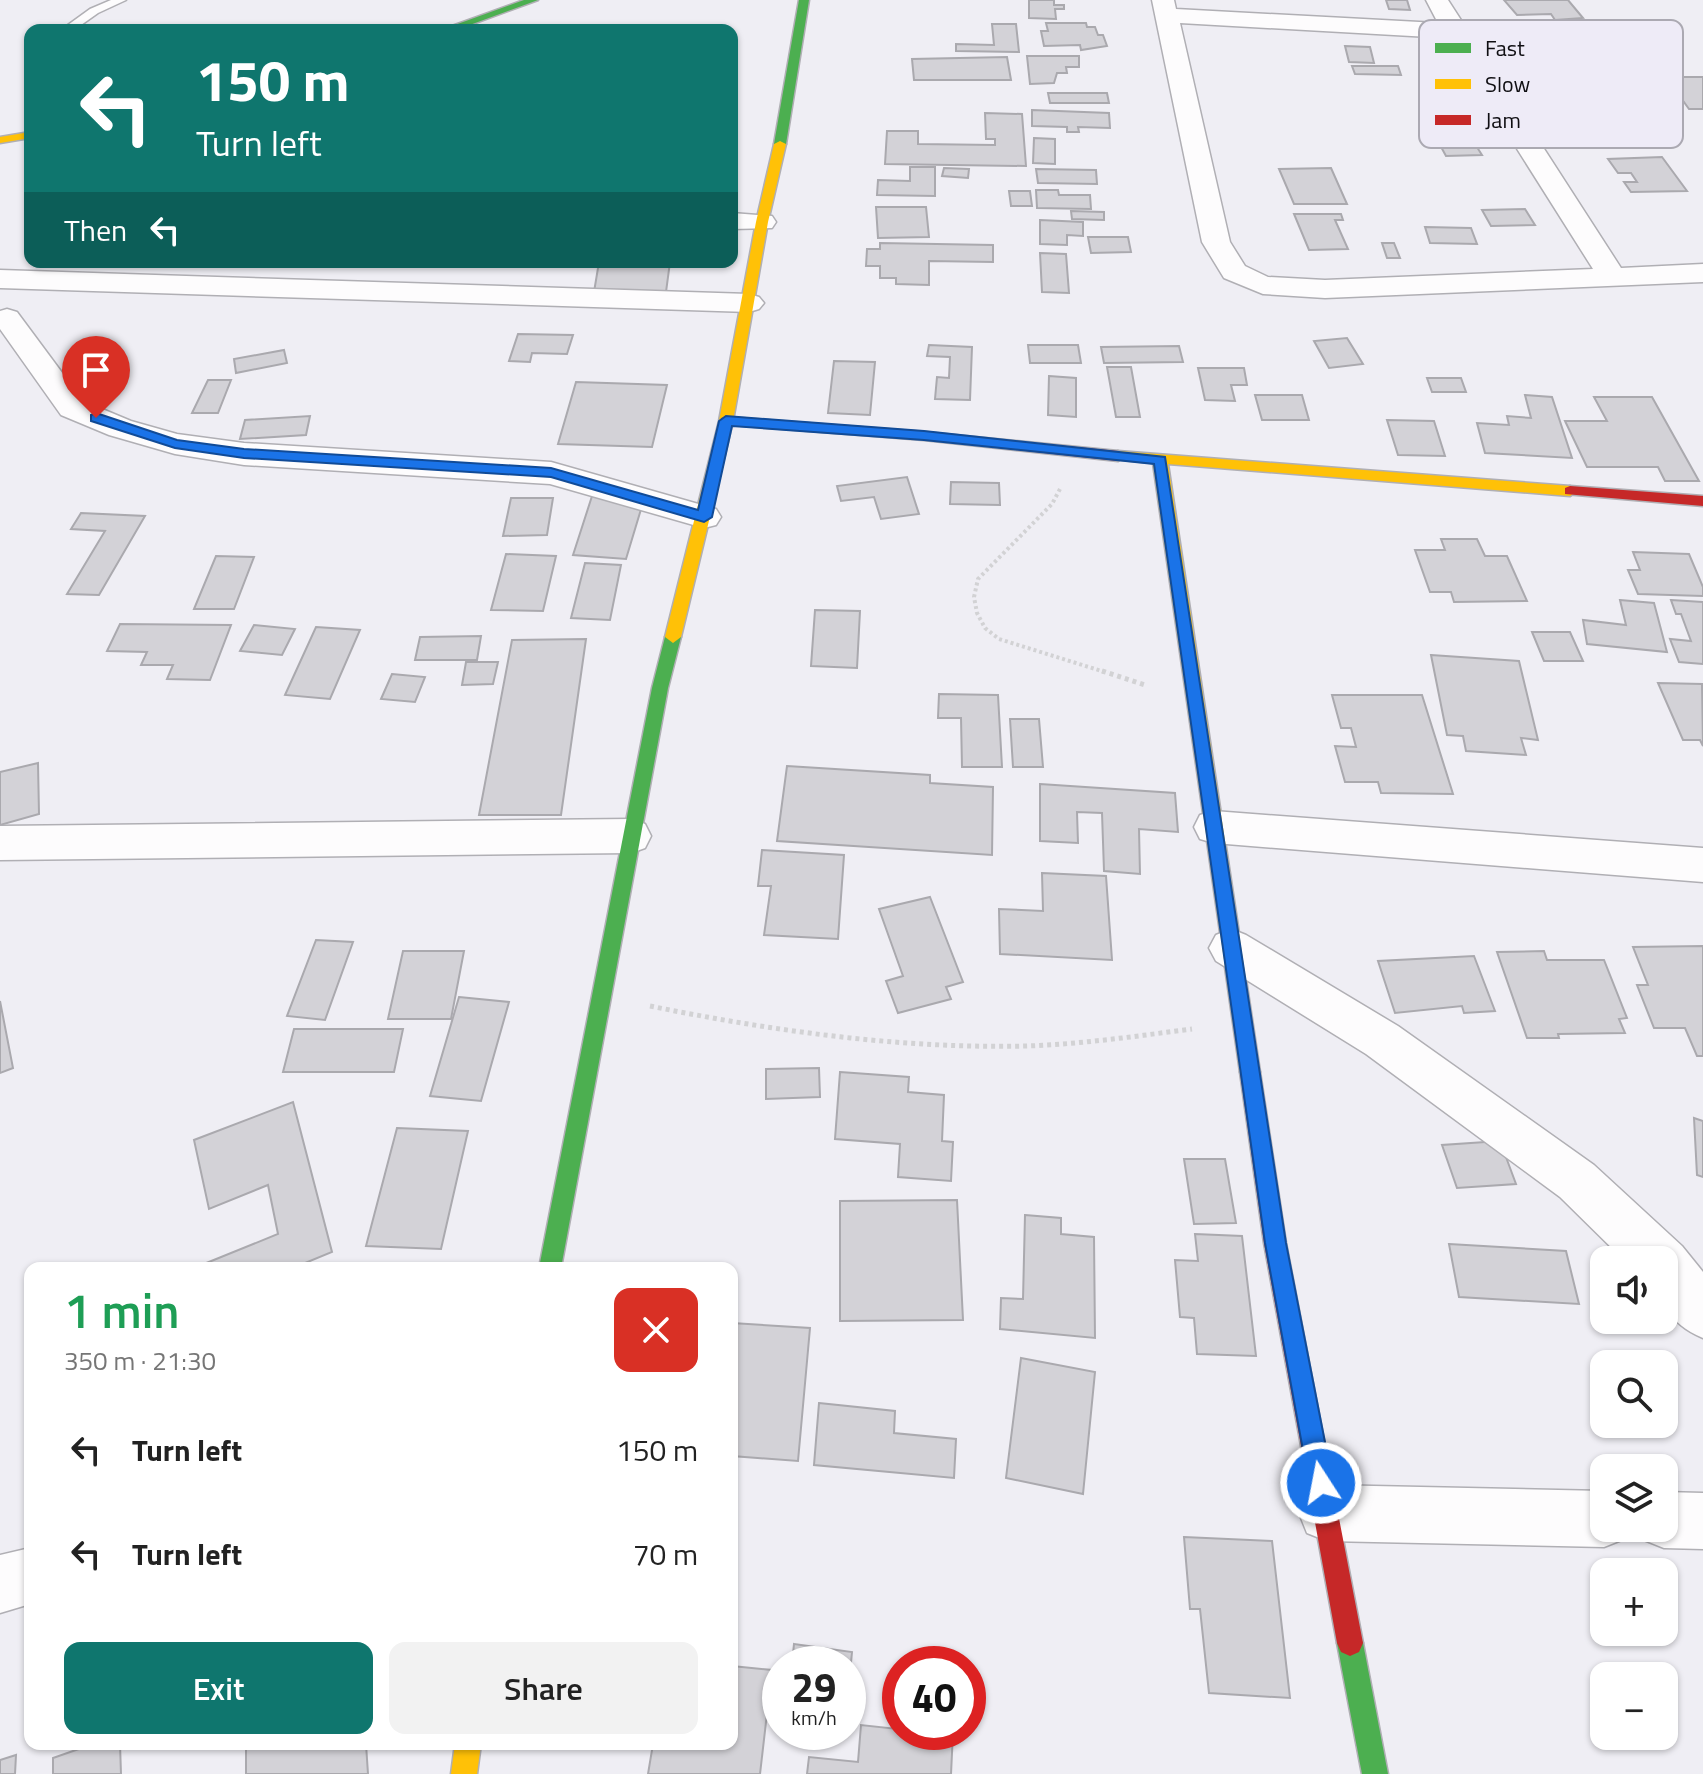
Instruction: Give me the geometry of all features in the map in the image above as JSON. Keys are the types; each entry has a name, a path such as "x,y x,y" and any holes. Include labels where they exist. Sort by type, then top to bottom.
{"main road":[{"path":"463,24 533,0"},
{"path":"551,1262 660,688 726,421 762,222 788,109 796,38 807,1"},
{"path":"0,140 24,136"},
{"path":"726,421 924,436 1160,460 1703,501"},
{"path":"1160,460 1275,1243 1375,1774"},
{"path":"464,1774 467,1750"}],"street":[{"path":"1437,0 1448,20"},
{"path":"1419,28 1165,7 1216,242 1234,272 1263,285 1325,289 1703,273"},
{"path":"1529,148 1612,276"},
{"path":"738,221 762,222"},
{"path":"0,279 749,303"},
{"path":"2,313 72,408 120,428 175,444 244,454 551,473 704,517"},
{"path":"1214,827 1703,865"},
{"path":"0,843 631,836"},
{"path":"1231,948 1382,1040 1577,1181 1645,1246"},
{"path":"1678,1282 1703,1312"},
{"path":"1327,1513 1590,1519"},
{"path":"1678,1520 1703,1521"},
{"path":"0,1584 24,1578"}],"lane":[{"path":"76,24 94,11 121,0"}],"path":[{"path":"1078,452 1052,504 978,579 973,593 981,622 988,632 999,639 1196,700"},
{"path":"601,996 714,1020 895,1041 1024,1046 1245,1023"}],"building":[{"path":"1029,0 1054,0 1054,5 1064,5 1064,9 1055,9 1056,19 1029,18"},
{"path":"1386,0 1407,0 1410,10 1389,9"},
{"path":"1504,0 1568,0 1583,18 1555,20 1551,14 1517,15"},
{"path":"1046,23 1086,23 1087,27 1095,27 1098,35 1103,35 1107,46 1081,50 1080,45 1044,46 1041,31 1048,31"},
{"path":"992,24 1016,24 1019,52 956,51 956,44 994,45"},
{"path":"1345,46 1370,47 1374,63 1349,62"},
{"path":"1027,56 1079,56 1079,67 1066,67 1067,73 1057,73 1054,83 1030,84"},
{"path":"1007,57 1011,80 914,80 912,59"},
{"path":"1352,66 1398,66 1401,75 1355,74"},
{"path":"1683,77 1703,77 1703,109 1689,109 1683,101"},
{"path":"1048,93 1107,93 1109,103 1050,103"},
{"path":"1032,110 1109,113 1110,128 1078,127 1079,132 1067,132 1067,127 1032,126"},
{"path":"985,113 1022,114 1026,166 885,164 887,131 918,131 918,144 995,145 995,139 986,139"},
{"path":"1034,138 1055,139 1055,164 1033,163"},
{"path":"1442,148 1478,148 1482,155 1446,156"},
{"path":"1662,157 1687,191 1631,192 1624,182 1637,182 1631,173 1618,173 1608,159"},
{"path":"910,167 935,167 935,196 877,195 878,180 910,181"},
{"path":"944,168 969,169 968,178 942,176"},
{"path":"1331,168 1347,204 1294,204 1279,169"},
{"path":"1036,169 1096,170 1097,184 1038,183"},
{"path":"1036,190 1058,190 1059,195 1090,195 1091,209 1037,208"},
{"path":"1009,191 1030,191 1032,206 1011,206"},
{"path":"876,207 926,207 929,237 878,238"},
{"path":"1525,209 1535,225 1491,226 1482,210"},
{"path":"1071,211 1104,212 1104,220 1072,219"},
{"path":"1294,214 1341,214 1343,220 1335,220 1348,249 1309,250"},
{"path":"1040,220 1083,222 1083,236 1067,235 1067,245 1040,244"},
{"path":"1425,227 1471,228 1477,244 1430,243"},
{"path":"1088,237 1128,237 1131,252 1091,253"},
{"path":"880,243 993,245 993,262 929,261 929,285 896,284 896,278 880,278 880,266 866,266 867,249 880,249"},
{"path":"1382,243 1394,243 1400,258 1387,258"},
{"path":"1040,253 1066,254 1069,293 1042,292"},
{"path":"598,268 669,268 666,292 594,292"},
{"path":"518,334 573,335 567,354 532,353 530,362 509,361"},
{"path":"1347,338 1363,364 1329,368 1314,341"},
{"path":"929,345 972,347 970,400 935,399 937,377 949,378 950,357 927,356"},
{"path":"1028,345 1078,345 1081,363 1030,363"},
{"path":"1179,346 1183,362 1104,363 1101,347"},
{"path":"284,350 287,363 236,373 234,359"},
{"path":"834,361 875,362 870,415 828,413"},
{"path":"1107,367 1131,367 1140,417 1116,417"},
{"path":"1198,368 1244,368 1247,385 1231,385 1235,401 1205,400"},
{"path":"1049,376 1076,378 1076,417 1048,415"},
{"path":"1427,378 1461,378 1466,392 1432,392"},
{"path":"208,380 231,380 218,413 192,413"},
{"path":"576,382 667,385 652,447 558,444"},
{"path":"1255,395 1302,395 1309,420 1262,420"},
{"path":"1525,395 1552,397 1572,458 1485,453 1477,423 1509,425 1507,416 1531,418"},
{"path":"1594,397 1652,397 1699,481 1665,481 1658,467 1587,467 1565,421 1607,421"},
{"path":"310,416 306,435 240,439 245,420"},
{"path":"1387,420 1434,421 1445,456 1398,455"},
{"path":"907,477 919,514 881,519 874,497 841,501 837,486"},
{"path":"951,482 999,483 1000,505 950,504"},
{"path":"593,493 645,496 626,559 573,555"},
{"path":"511,498 553,498 547,535 503,536"},
{"path":"81,513 145,516 99,595 67,594 105,531 71,529"},
{"path":"1441,539 1477,539 1485,556 1507,556 1527,601 1454,602 1451,592 1430,592 1415,550 1445,550"},
{"path":"1633,552 1689,554 1703,587 1703,596 1638,594 1628,570 1640,570"},
{"path":"506,554 556,556 543,611 491,610"},
{"path":"216,556 254,557 234,609 194,609"},
{"path":"585,563 621,565 610,620 571,618"},
{"path":"1620,600 1654,603 1667,652 1587,644 1583,620 1626,625"},
{"path":"1671,600 1703,602 1703,664 1679,662 1670,639 1691,641 1681,614 1676,614"},
{"path":"815,610 860,611 857,668 811,666"},
{"path":"120,624 231,625 210,680 167,679 173,665 141,665 147,652 107,651"},
{"path":"254,625 295,629 282,655 240,651"},
{"path":"316,627 360,630 330,699 285,695"},
{"path":"1532,632 1570,632 1583,661 1544,661"},
{"path":"481,636 477,660 415,660 420,637"},
{"path":"586,639 561,815 479,815 512,640"},
{"path":"1431,655 1519,661 1538,740 1521,738 1526,755 1466,751 1463,736 1447,735"},
{"path":"466,662 498,662 493,684 462,685"},
{"path":"392,674 425,677 415,702 381,699"},
{"path":"1658,683 1702,684 1703,746 1700,740 1683,740"},
{"path":"939,694 998,695 1002,767 962,767 961,718 938,718"},
{"path":"1332,695 1422,695 1453,794 1381,793 1378,782 1345,782 1335,746 1356,747 1351,728 1341,728"},
{"path":"1010,719 1039,719 1043,767 1013,767"},
{"path":"38,763 39,814 0,825 0,772"},
{"path":"787,766 930,775 930,783 993,787 992,855 777,841"},
{"path":"1040,784 1175,793 1178,832 1139,829 1140,874 1104,871 1102,813 1077,812 1078,843 1040,841"},
{"path":"762,850 844,855 838,939 764,935 771,886 758,886"},
{"path":"1042,873 1106,876 1112,960 1000,954 999,909 1043,911"},
{"path":"930,897 963,982 946,987 951,999 898,1013 886,981 903,976 879,909"},
{"path":"316,940 353,942 325,1020 287,1016"},
{"path":"1703,946 1703,1056 1697,1056 1685,1028 1654,1028 1637,985 1648,985 1633,947"},
{"path":"403,951 464,951 451,1019 388,1019"},
{"path":"1544,951 1547,960 1604,960 1627,1018 1619,1019 1625,1033 1558,1034 1559,1038 1527,1038 1497,952"},
{"path":"1474,956 1495,1011 1464,1013 1462,1006 1395,1013 1378,961"},
{"path":"459,997 509,1002 481,1101 430,1096"},
{"path":"0,1001 13,1068 0,1073"},
{"path":"294,1029 403,1029 394,1072 283,1072"},
{"path":"819,1068 820,1097 766,1099 766,1069"},
{"path":"840,1072 909,1077 908,1092 944,1095 942,1141 953,1142 951,1181 898,1177 900,1144 835,1139"},
{"path":"293,1102 332,1252 308,1262 209,1262 278,1234 268,1185 209,1209 194,1140"},
{"path":"1694,1118 1703,1121 1703,1177 1697,1175"},
{"path":"397,1128 468,1131 441,1249 366,1246"},
{"path":"1500,1141 1516,1184 1457,1188 1442,1145"},
{"path":"1184,1159 1225,1159 1236,1223 1194,1224"},
{"path":"957,1200 963,1320 840,1321 840,1201"},
{"path":"1025,1215 1061,1218 1061,1234 1094,1237 1095,1338 1000,1329 1001,1298 1023,1299"},
{"path":"1195,1234 1242,1236 1256,1356 1197,1354 1194,1318 1180,1317 1175,1260 1198,1261"},
{"path":"1449,1244 1566,1251 1579,1304 1459,1297"},
{"path":"738,1323 810,1328 798,1461 738,1456"},
{"path":"1021,1358 1095,1372 1083,1494 1006,1478"},
{"path":"819,1403 895,1411 894,1433 956,1439 954,1478 814,1465"},
{"path":"1184,1537 1272,1541 1290,1698 1209,1693 1200,1609 1190,1609"},
{"path":"738,1667 762,1669 760,1774 648,1774 652,1750 738,1750"},
{"path":"866,1726 882,1727 882,1750 952,1750 951,1774 807,1774 809,1757 858,1762 859,1750 866,1750"},
{"path":"76,1750 120,1750 121,1774 53,1774 53,1758"},
{"path":"246,1750 366,1750 368,1774 246,1774"},
{"path":"16,1755 15,1774 0,1774 0,1760"}],"traffic: fast":[{"path":"463,24 533,0"},
{"path":"780,144 804,0"},
{"path":"551,1262 660,688 673,637"},
{"path":"1350,1643 1375,1774"}],"traffic: slow":[{"path":"0,140 24,136"},
{"path":"673,637 726,421 762,222 780,144"},
{"path":"1118,456 1570,491"},
{"path":"1160,460 1250,1072"},
{"path":"464,1774 467,1750"}],"traffic: jam":[{"path":"726,421 924,436 1118,456"},
{"path":"1570,491 1703,501"},
{"path":"1250,1072 1275,1243 1350,1643"}],"route":[{"path":"96,418 175,444 244,454 551,473 704,517 726,421 924,436 1160,460 1275,1243 1321,1483"}]}
